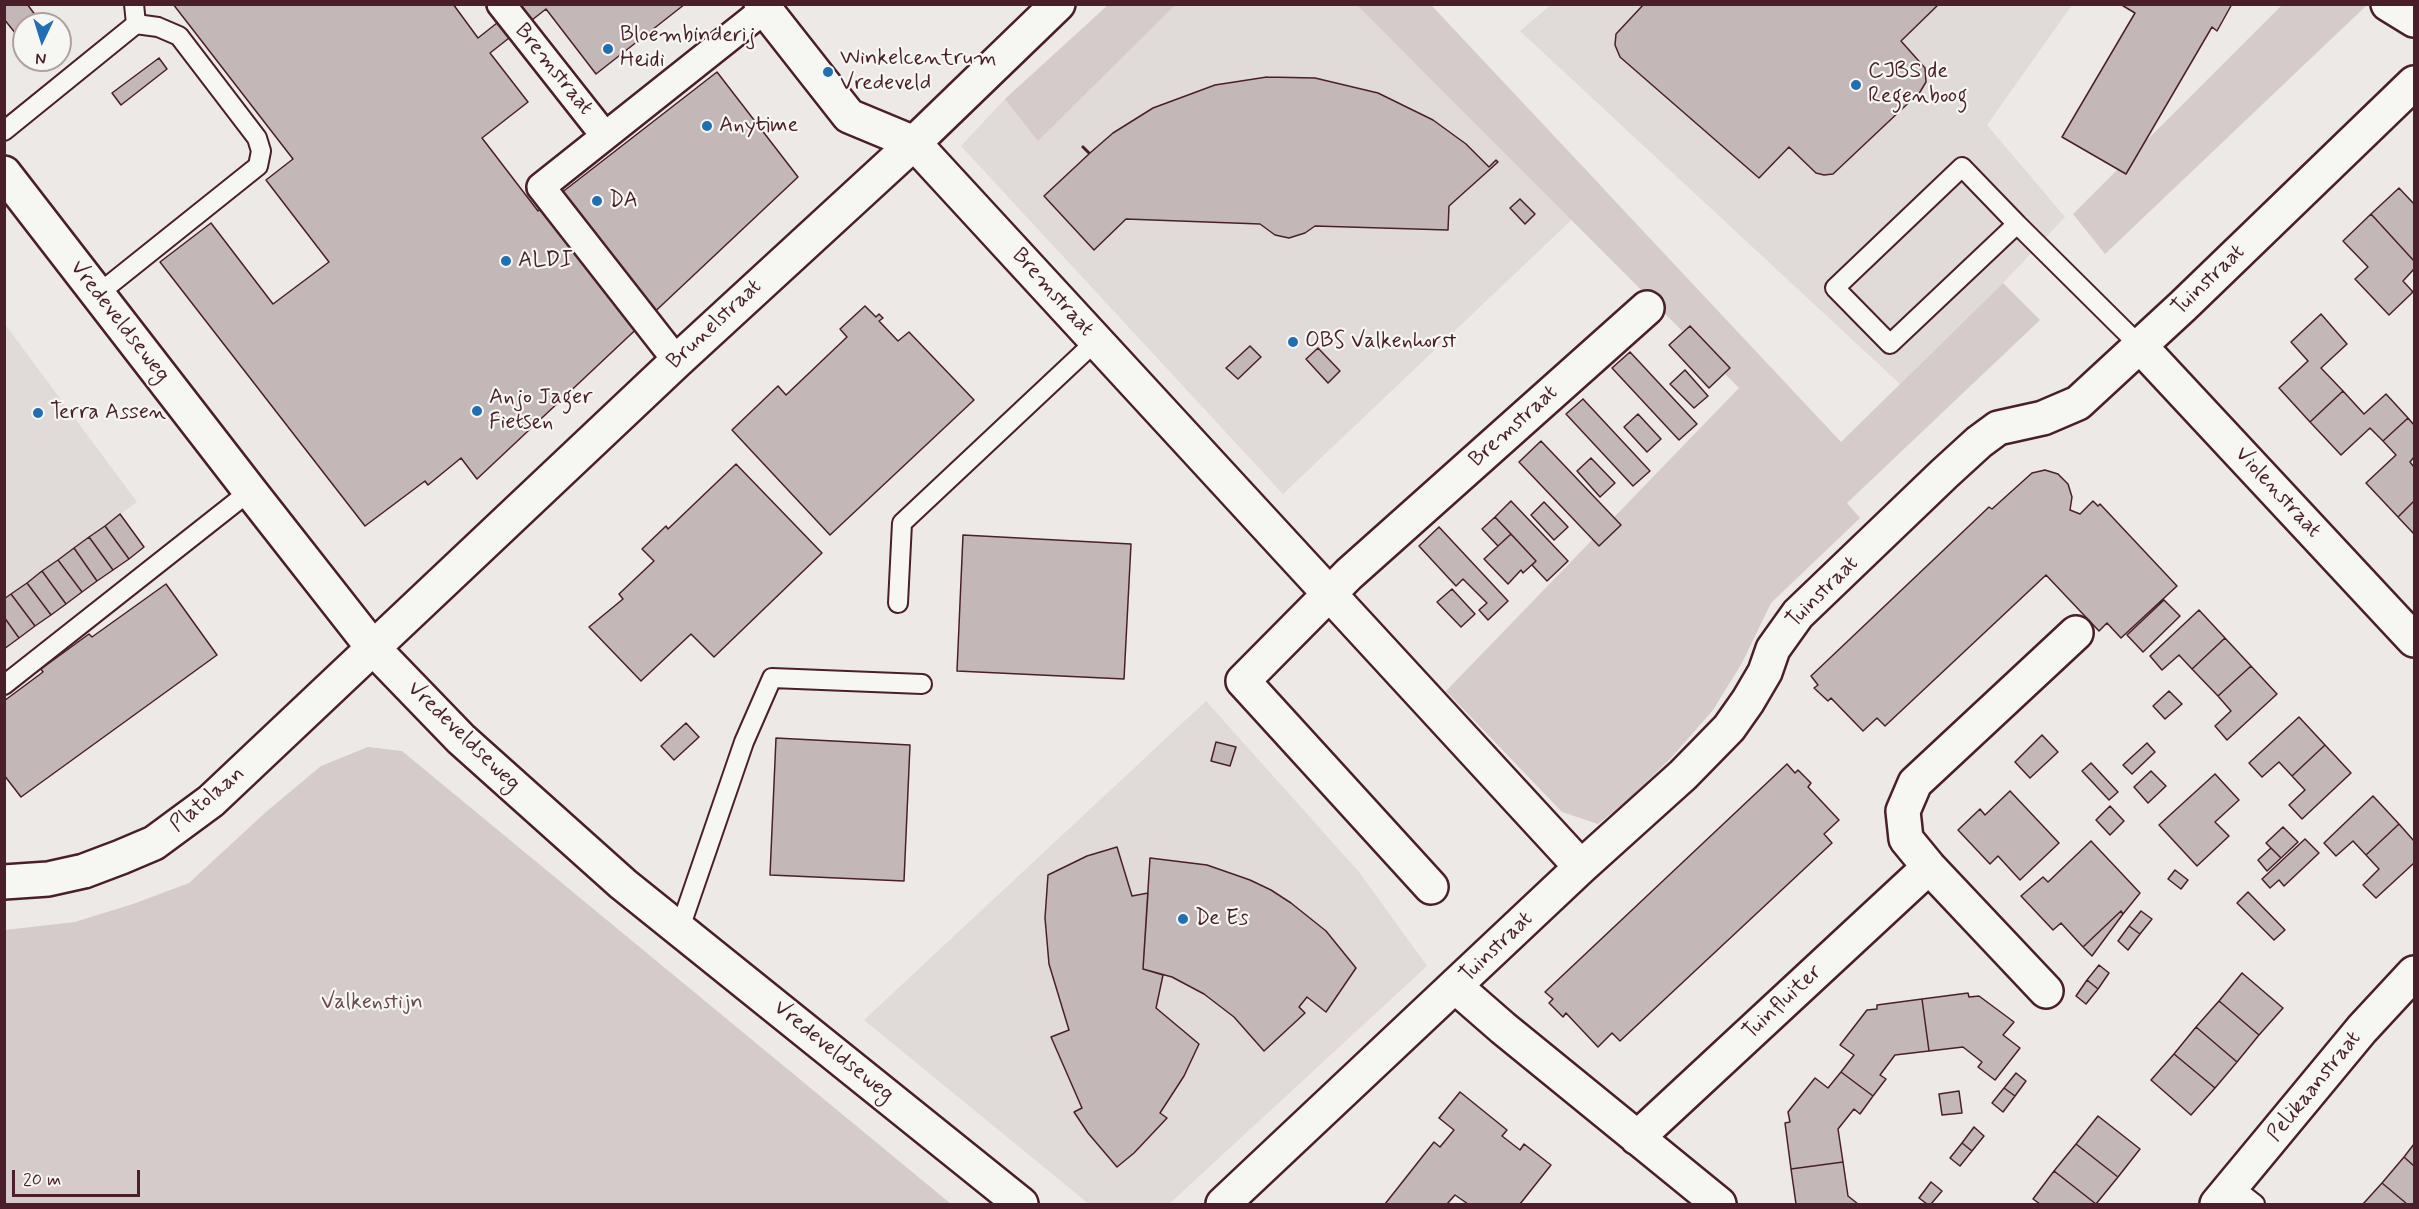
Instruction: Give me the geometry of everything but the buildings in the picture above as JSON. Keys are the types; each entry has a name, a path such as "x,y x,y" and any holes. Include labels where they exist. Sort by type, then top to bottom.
{"street":[{"name":"Bremstraat","path":"501,4 605,136"},
{"name":"Brunelstraat","path":"374,649 677,361 914,143 1058,4"},
{"path":"2388,4 2415,20"},
{"name":"Bremstraat","path":"677,361 541,187 763,7 849,116 914,143 1581,867"},
{"name":"Tuinstraat","path":"1223,1204 1581,867 1683,775 1729,728 1765,672 1773,649 1798,614 1961,458 1998,428 2043,418 2078,403 2415,83"},
{"name":"Vredeveldseweg","path":"4,173 374,649 461,739 623,884 1021,1204"},
{"name":"Bremstraat","path":"1431,887 1243,681 1329,594 1647,308"},
{"name":"Violenstraat","path":"2140,346 2415,640"},
{"path":"2046,991 1905,839 1903,811 1915,783 2076,633"},
{"name":"Platolaan","path":"4,882 48,879 84,871 154,843 211,801 374,649"},
{"name":"Tuinfluiter","path":"1637,1138 1929,867"},
{"name":"Pelikaanstraat","path":"2235,1198 2362,1029 2415,973"},
{"path":"1456,987 1719,1204"}],"lane":[{"path":"134,4 136,24"},
{"path":"4,131 136,24 158,27 179,36 257,138 261,151 258,166 98,294"},
{"path":"2017,224 1890,344 1835,288 1962,167 2140,346"},
{"path":"898,603 902,523 1096,341"},
{"path":"4,685 250,491"},
{"path":"680,928 744,741 772,678 922,684"}],"shaded area":[{"path":"1552,4 2072,5 1987,125 2065,217 2003,283 1900,384 1520,31"},
{"name":"OBS Valkenhorst","path":"1109,5 1431,5 1604,189 1283,494 961,146 1005,99"},
{"name":"Terra Assen","path":"4,323 137,502 5,598 4,598"},
{"name":"De Es","path":"1206,701 1359,872 1427,966 1169,1204 1089,1204 864,1020"}],"green space":[{"path":"1109,4 1175,5 1038,141 1005,99"},
{"path":"1357,5 1431,5 1841,442 2003,283 2040,320 1847,503 1860,518 1771,603 1742,663 1713,710 1671,758 1629,799 1598,824 1562,812 1446,691 1739,388"},
{"path":"2282,5 2367,5 2105,254 2073,214"},
{"name":"Valkenstijn","path":"368,747 402,751 951,1204 5,1204 5,930 75,922 189,883 266,812 321,766"}],"place":[{"name":"Bloembinderij Heidi","path":"608,49"},
{"name":"Winkelcentrum Vredeveld","path":"828,72"},
{"name":"CJBS de Regenboog","path":"1856,85"},
{"name":"Anytime","path":"707,126"},
{"name":"DA","path":"597,201"},
{"name":"ALDI","path":"506,261"},
{"name":"OBS Valkenhorst","path":"1293,342"},
{"name":"Anjo Jager Fietsen","path":"477,411"},
{"name":"Terra Assen","path":"38,413"},
{"name":"De Es","path":"1183,919"}]}
